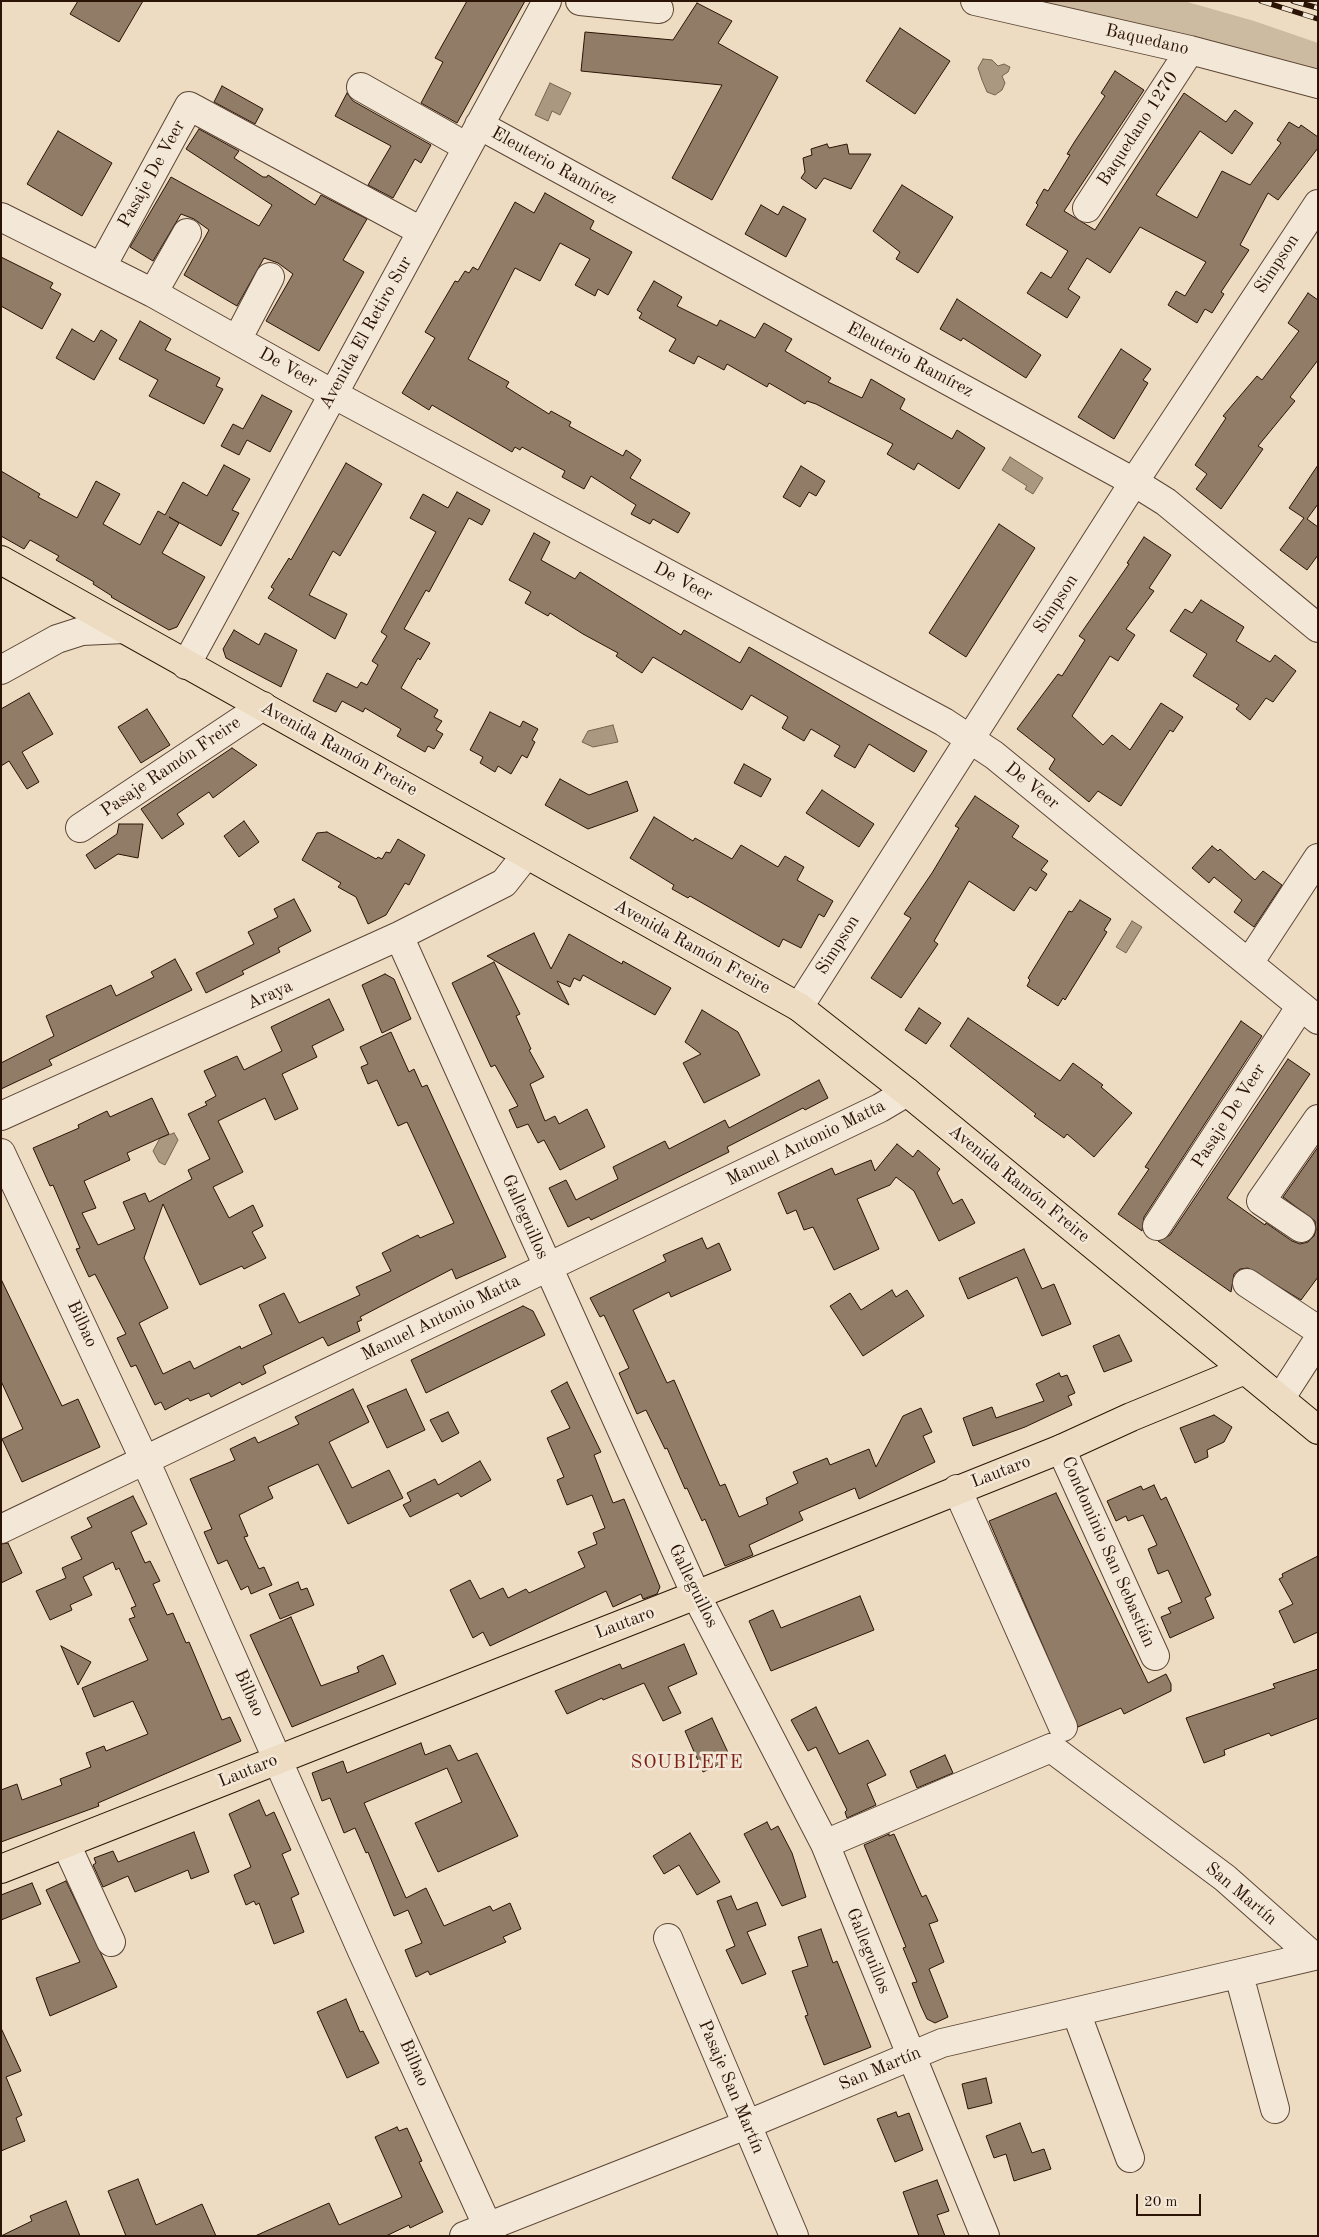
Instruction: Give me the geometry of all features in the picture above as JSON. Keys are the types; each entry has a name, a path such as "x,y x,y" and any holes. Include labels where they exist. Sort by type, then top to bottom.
{"main road":[{"name":"Avenida Ramón Freire","path":"1,560 799,1007 906,1092 1318,1430"},
{"name":"Lautaro","path":"1,1869 1061,1449 1131,1417 1245,1370"}],"street":[{"name":"Avenida El Retiro Sur","path":"186,665 547,1"},
{"path":"580,1 659,9"},
{"name":"Baquedano","path":"975,1 1190,50 1318,84"},
{"name":"Baquedano 1270","path":"1086,208 1190,50"},
{"name":"Eleuterio Ramírez","path":"361,87 473,136 1134,482 1166,502 1318,628"},
{"name":"Pasaje De Veer","path":"102,266 189,106 422,231"},
{"name":"Simpson","path":"799,1007 1134,482 1309,237 1318,204"},
{"name":"De Veer","path":"1,217 154,293 333,394 944,722 994,755 1309,1013"},
{"path":"154,293 187,233"},
{"path":"237,340 270,277"},
{"path":"57,639 62,622 63,595"},
{"path":"1,670 57,639 82,631 124,629"},
{"name":"Pasaje Ramón Freire","path":"80,828 263,706"},
{"name":"Araya","path":"1,1116 399,936 504,883 526,855"},
{"path":"1248,963 1318,858"},
{"name":"Galleguillos","path":"399,936 696,1595 825,1844 985,2236"},
{"name":"Pasaje De Veer","path":"1156,1226 1309,1013"},
{"name":"Manuel Antonio Matta","path":"1,1529 880,1108 906,1092"},
{"path":"1301,1228 1261,1201 1318,1119"},
{"name":"Bilbao","path":"1,1153 145,1460 278,1759 482,2233"},
{"path":"1247,1283 1318,1330"},
{"path":"1280,1399 1318,1340"},
{"name":"Condominio San Sebastián","path":"1061,1449 1154,1656"},
{"path":"957,1490 1063,1727"},
{"name":"San Martín","path":"825,1844 1051,1748 1225,1878 1315,1956"},
{"path":"66,1844 111,1942"},
{"name":"Pasaje San Martín","path":"668,1938 794,2236"},
{"name":"San Martín","path":"482,2233 942,2042 1315,1956"},
{"path":"1239,1974 1275,2109"},
{"path":"1076,2012 1130,2158"}],"shaded area":[{"path":"1032,1 1184,1 1254,21 1318,43 1318,74"},
{"path":"983,59 992,60 998,66 1004,64 1010,67 1008,72 1002,76 1005,83 1002,90 995,95 987,92 978,68"},
{"path":"550,83 571,93 560,115 552,111 548,121 535,115"},
{"path":"1010,457 1043,478 1033,494 1025,489 1027,486 1002,470"},
{"path":"613,725 618,742 593,747 582,742 588,731"},
{"path":"1132,921 1142,927 1126,953 1116,947"},
{"path":"174,1133 178,1140 165,1165 159,1162 153,1151 160,1138"}],"building":[{"path":"78,1 143,1 119,42 70,14"},
{"path":"467,1 525,1 457,123 421,103 443,62 435,58"},
{"path":"697,3 732,21 718,43 778,77 712,200 672,178 722,85 581,71 585,32 673,40"},
{"path":"900,28 950,61 915,114 866,81"},
{"path":"1115,71 1144,90 1064,211 1095,230 1184,93 1226,122 1235,110 1253,123 1232,154 1200,131 1156,195 1197,218 1222,171 1250,185 1281,143 1277,140 1289,122 1299,128 1301,125 1318,137 1318,148 1278,200 1268,193 1240,245 1249,250 1221,292 1224,294 1212,313 1205,309 1197,323 1168,305 1176,291 1185,296 1206,262 1140,227 1110,273 1087,258 1068,289 1080,297 1067,318 1027,293 1041,272 1051,278 1068,251 1026,225 1038,205 1036,203 1044,189 1048,191 1070,155 1067,154 1105,96 1101,93"},
{"path":"222,86 263,109 255,124 214,102"},
{"path":"347,93 353,101 431,145 421,163 415,159 393,198 368,185 391,146 335,116"},
{"path":"199,129 239,151 234,158 263,177 268,175 315,205 321,195 367,219 343,260 364,272 319,351 266,321 293,274 278,263 264,258 237,306 184,275 209,230 194,219 181,214 153,261 130,247 171,177 259,226 272,205 186,149"},
{"path":"58,131 112,163 82,216 27,184"},
{"path":"827,144 829,148 847,144 849,154 871,154 851,189 824,178 816,189 801,178 805,172 803,158 812,155 811,149"},
{"path":"902,185 953,217 918,273 896,259 900,252 873,231"},
{"path":"545,193 594,221 590,229 632,252 608,295 598,289 595,296 575,285 590,259 560,243 540,281 515,268 468,359 509,382 506,387 549,414 551,411 571,422 569,426 623,456 626,450 641,460 630,478 690,513 678,533 653,519 650,524 631,514 636,505 591,476 584,489 562,477 565,471 522,447 520,450 515,447 512,452 432,405 429,410 402,393 435,338 425,332 455,281 458,282 465,271 469,273 473,267 478,270 515,202 534,213"},
{"path":"761,205 778,215 783,206 806,219 786,257 745,234"},
{"path":"1,257 53,283 50,288 61,294 42,329 1,306"},
{"path":"654,281 682,297 677,306 717,326 720,320 755,338 764,323 792,339 785,351 831,378 828,382 862,398 871,379 905,399 900,409 952,439 957,430 985,448 959,489 918,463 914,470 887,454 893,444 816,404 807,401 805,404 769,383 767,387 727,364 724,370 698,356 694,364 669,351 676,339 639,318 642,313 637,310"},
{"path":"1308,293 1318,300 1318,360 1290,397 1295,401 1258,446 1263,449 1221,509 1196,489 1207,474 1195,465 1226,418 1223,416 1257,376 1262,380 1299,331 1288,323"},
{"path":"957,299 1041,355 1026,378 963,338 961,341 940,329"},
{"path":"140,321 171,339 165,350 220,378 216,386 223,389 204,424 149,396 158,380 119,359"},
{"path":"72,329 94,342 101,330 117,340 94,380 56,358"},
{"path":"1121,349 1151,369 1143,380 1148,383 1114,439 1078,417"},
{"path":"262,395 292,411 270,452 247,440 239,455 221,446 233,424 243,429"},
{"path":"346,463 382,484 340,556 333,551 309,595 347,614 335,639 268,598 274,589 271,587 289,558 291,560"},
{"path":"224,465 250,479 232,510 239,513 221,546 169,517 179,523 162,553 205,577 177,627 169,630 111,597 93,584 94,582 56,560 59,556 30,540 24,549 1,536 1,471 40,494 38,497 77,518 96,481 120,494 103,524 140,545 158,511 165,515 183,482 207,496"},
{"path":"1318,465 1318,504 1307,519 1318,527 1318,555 1307,570 1280,550 1304,518 1289,508"},
{"path":"801,466 825,481 816,496 809,492 800,507 783,497"},
{"path":"457,492 490,510 482,525 469,518 429,592 426,590 404,629 430,643 420,660 418,658 401,688 438,710 434,717 442,721 436,730 443,734 434,749 428,746 425,752 397,736 401,729 365,708 363,712 342,701 336,712 313,701 327,673 357,688 361,682 367,685 378,665 372,661 387,636 381,632 436,532 410,518 423,494 448,508"},
{"path":"999,524 1035,548 966,657 929,633"},
{"path":"534,533 550,542 541,560 575,579 580,572 681,635 684,630 740,663 749,647 927,751 914,772 869,744 855,768 834,756 840,746 811,729 804,741 782,728 788,717 751,695 742,710 653,657 642,673 616,656 618,653 550,613 548,616 525,603 531,592 509,580"},
{"path":"1144,537 1171,555 1149,588 1154,591 1126,629 1135,635 1118,661 1110,656 1072,716 1103,745 1112,735 1130,750 1161,703 1183,717 1173,732 1170,730 1121,806 1098,791 1089,802 1049,769 1055,759 1017,729 1058,674 1062,676 1085,640 1079,636 1129,564 1127,563"},
{"path":"1201,600 1244,627 1236,641 1270,662 1275,655 1296,671 1273,702 1266,698 1250,720 1236,709 1239,705 1193,676 1207,654 1170,631 1185,609 1192,613"},
{"path":"234,630 259,645 265,633 297,650 281,687 226,658 223,649"},
{"path":"29,693 53,734 22,752 39,782 27,789 9,761 1,766 1,709"},
{"path":"147,709 170,745 141,763 118,727"},
{"path":"490,712 520,727 523,721 538,729 532,740 535,742 527,758 522,755 511,774 498,766 495,772 480,763 483,757 470,750"},
{"path":"232,748 257,765 213,798 209,792 177,814 184,824 162,839 141,809"},
{"path":"744,764 771,779 761,797 734,783"},
{"path":"560,779 589,795 627,781 638,811 588,829 545,805"},
{"path":"822,790 874,824 859,847 806,813"},
{"path":"975,796 1019,826 1012,837 1048,861 1041,870 1047,874 1036,891 1030,887 1014,911 969,881 934,941 938,944 901,998 871,978 911,918 904,914 932,873 959,828 955,826"},
{"path":"654,817 693,841 695,838 732,859 741,845 778,867 785,856 804,867 797,880 833,901 824,917 819,914 801,948 783,939 779,947 690,896 688,898 672,889 674,885 630,858"},
{"path":"244,821 259,842 239,857 224,836"},
{"path":"119,824 143,824 138,858 118,854 95,869 86,855 117,834"},
{"path":"327,832 376,859 378,857 382,859 386,852 390,853 398,839 425,855 409,885 405,883 386,915 368,924 356,897 338,887 341,883 302,860 317,833"},
{"path":"1212,846 1218,851 1220,849 1255,880 1263,871 1282,885 1254,927 1234,912 1242,900 1214,877 1209,883 1192,868"},
{"path":"294,899 311,931 278,948 280,952 242,971 244,974 206,993 196,973 254,944 248,932 278,917 274,909"},
{"path":"1080,900 1111,919 1104,930 1107,932 1065,1000 1063,998 1058,1006 1027,986 1030,980 1028,978 1069,911 1072,912"},
{"path":"534,933 551,969 569,934 622,964 623,961 671,988 655,1015 583,975 580,981 574,978 570,987 557,981 569,1005 487,956"},
{"path":"175,959 192,990 49,1060 52,1065 1,1089 1,1063 54,1036 46,1016 111,985 116,996 154,977 151,972"},
{"path":"494,962 520,1014 516,1016 531,1049 529,1050 544,1077 530,1084 545,1121 555,1116 559,1124 587,1109 605,1147 560,1170 544,1140 538,1143 528,1124 517,1128 509,1110 518,1106 495,1065 491,1067 452,983"},
{"path":"385,974 394,979 411,1019 382,1033 362,985"},
{"path":"329,999 344,1030 312,1046 317,1057 282,1074 298,1109 275,1120 265,1098 218,1121 243,1172 213,1187 229,1218 253,1205 263,1226 252,1232 266,1258 244,1269 242,1266 200,1285 163,1204 144,1258 168,1308 139,1323 163,1374 190,1361 194,1369 240,1346 241,1349 272,1334 259,1305 284,1293 299,1323 360,1295 356,1287 391,1271 382,1253 418,1235 420,1238 454,1223 407,1122 398,1126 377,1080 368,1084 361,1067 368,1064 360,1047 391,1032 409,1072 414,1069 422,1087 427,1085 506,1257 456,1279 452,1269 360,1317 362,1320 357,1322 360,1331 328,1346 323,1337 263,1366 266,1373 242,1385 240,1382 211,1397 209,1393 190,1401 188,1398 165,1410 161,1402 155,1405 136,1365 131,1367 117,1338 126,1334 95,1274 89,1277 76,1249 80,1248 53,1185 50,1186 33,1148 79,1128 78,1125 107,1111 110,1117 152,1098 169,1134 127,1153 130,1160 84,1181 96,1208 82,1213 98,1245 135,1229 123,1202 145,1193 149,1202 192,1179 188,1170 210,1159 188,1114 207,1105 205,1102 216,1096 204,1071 237,1056 244,1070 282,1051 271,1027"},
{"path":"919,1008 941,1023 926,1044 905,1030"},
{"path":"702,1010 738,1032 760,1075 704,1103 683,1063 701,1054 685,1042"},
{"path":"968,1018 1060,1081 1073,1063 1103,1085 1101,1087 1132,1113 1094,1157 1067,1134 1064,1138 1034,1116 1036,1114 950,1046"},
{"path":"1241,1021 1262,1036 1144,1217 1142,1231 1118,1214 1149,1169 1145,1167"},
{"path":"1288,1059 1310,1074 1227,1198 1265,1225 1266,1223 1292,1241 1300,1244 1308,1242 1314,1236 1316,1230 1315,1221 1283,1197 1318,1147 1318,1277 1301,1300 1248,1268 1240,1269 1234,1274 1231,1292 1158,1241 1170,1235"},
{"path":"819,1080 828,1098 805,1110 803,1108 727,1147 729,1152 591,1220 589,1217 568,1227 549,1188 566,1180 576,1200 618,1179 613,1167 665,1141 669,1149 725,1120 729,1128"},
{"path":"897,1144 913,1157 918,1150 940,1169 937,1173 953,1204 962,1199 975,1223 939,1241 914,1191 896,1177 890,1185 857,1199 879,1249 834,1270 813,1227 804,1230 796,1210 787,1214 778,1193 832,1168 835,1175 871,1160 875,1171"},
{"path":"702,1238 707,1249 719,1243 731,1270 671,1297 669,1292 633,1310 667,1383 674,1380 720,1486 725,1484 739,1517 768,1504 766,1498 798,1483 793,1472 827,1458 830,1465 869,1449 876,1467 903,1416 921,1408 932,1432 923,1436 935,1462 859,1499 855,1488 799,1512 803,1520 749,1545 753,1555 725,1566 705,1519 702,1521 667,1448 665,1449 646,1410 637,1414 619,1373 629,1368 604,1315 600,1317 590,1298 666,1261 663,1255"},
{"path":"1024,1249 1042,1289 1054,1284 1071,1324 1042,1336 1017,1277 968,1299 959,1278"},
{"path":"1,1279 62,1406 78,1399 100,1447 22,1482 2,1439 23,1429 1,1381"},
{"path":"892,1290 896,1297 907,1290 924,1316 863,1356 830,1306 850,1293 861,1310"},
{"path":"523,1306 533,1311 545,1335 426,1393 411,1360"},
{"path":"1119,1335 1132,1361 1104,1372 1093,1346"},
{"path":"1059,1373 1061,1377 1067,1375 1075,1393 1068,1396 1072,1405 1025,1427 973,1446 963,1418 992,1407 996,1418 1044,1401 1036,1384"},
{"path":"567,1382 601,1452 594,1455 613,1503 624,1499 660,1587 657,1594 643,1599 641,1594 613,1607 606,1591 490,1646 483,1632 473,1638 450,1590 470,1580 480,1599 503,1588 508,1598 526,1589 529,1593 585,1567 578,1552 597,1544 593,1533 605,1528 592,1495 567,1505 557,1480 564,1477 547,1438 570,1428 551,1391"},
{"path":"353,1389 369,1422 329,1442 352,1488 389,1470 403,1498 348,1524 318,1464 268,1487 273,1498 239,1515 248,1536 244,1537 259,1569 264,1567 272,1585 251,1594 248,1586 241,1590 227,1560 218,1564 204,1532 212,1529 190,1479 235,1460 230,1449 255,1437 258,1443 299,1424 295,1417"},
{"path":"406,1389 425,1430 387,1448 367,1406"},
{"path":"448,1412 459,1433 442,1442 430,1420"},
{"path":"1214,1415 1232,1427 1224,1442 1207,1450 1208,1457 1195,1463 1180,1428"},
{"path":"480,1461 491,1480 461,1497 458,1493 410,1517 403,1505 411,1501 407,1493 435,1479 438,1485"},
{"path":"1154,1485 1161,1500 1166,1497 1211,1595 1205,1598 1214,1618 1170,1638 1161,1617 1171,1613 1168,1608 1182,1602 1168,1570 1158,1574 1148,1549 1157,1545 1143,1515 1128,1521 1126,1516 1116,1521 1107,1501 1141,1486 1143,1490"},
{"path":"1056,1493 1148,1683 1166,1674 1171,1684 1171,1691 1124,1714 1121,1708 1078,1727 989,1521"},
{"path":"133,1496 147,1524 131,1532 145,1563 150,1561 160,1581 153,1584 167,1615 173,1613 186,1643 189,1642 222,1720 230,1717 241,1741 98,1803 99,1806 1,1842 1,1790 17,1784 22,1800 62,1785 60,1779 91,1767 86,1753 104,1746 106,1751 148,1734 133,1701 94,1717 82,1688 148,1660 129,1619 135,1617 131,1608 136,1606 119,1568 116,1570 113,1562 83,1577 92,1595 70,1605 72,1610 50,1620 36,1591 66,1578 62,1568 82,1559 71,1537 92,1527 87,1518"},
{"path":"8,1543 22,1573 1,1583 1,1544"},
{"path":"1318,1556 1318,1632 1294,1643 1279,1611 1293,1604 1279,1579 1283,1577 1282,1574"},
{"path":"298,1582 301,1590 307,1588 314,1605 280,1619 269,1594"},
{"path":"860,1596 874,1630 771,1671 749,1621 773,1610 781,1628"},
{"path":"291,1617 321,1686 359,1672 357,1667 383,1655 396,1684 292,1727 250,1635"},
{"path":"684,1644 697,1674 668,1687 681,1713 663,1721 644,1683 603,1700 602,1698 567,1714 555,1691 620,1664 622,1669"},
{"path":"61,1646 91,1662 78,1685"},
{"path":"1318,1669 1318,1718 1271,1736 1269,1733 1224,1750 1225,1755 1204,1763 1186,1718 1275,1688 1273,1684"},
{"path":"816,1707 839,1754 868,1740 886,1775 867,1784 876,1805 847,1818 845,1812 847,1810 816,1747 808,1751 791,1720"},
{"path":"712,1718 731,1759 703,1772 685,1731"},
{"path":"421,1743 425,1755 450,1745 458,1761 477,1753 518,1836 438,1872 415,1823 462,1802 447,1768 364,1803 406,1898 426,1888 444,1926 490,1906 493,1911 510,1903 521,1929 503,1937 506,1942 430,1975 428,1971 416,1977 405,1950 422,1943 408,1910 394,1916 368,1852 366,1853 355,1828 344,1833 330,1798 322,1801 312,1773 343,1761 347,1773"},
{"path":"945,1755 953,1773 917,1788 910,1771"},
{"path":"259,1800 266,1816 274,1812 291,1850 282,1854 299,1894 291,1898 304,1932 274,1944 259,1903 256,1905 254,1901 246,1905 234,1875 251,1867 229,1814"},
{"path":"767,1822 771,1830 778,1826 792,1853 806,1897 782,1906 744,1834"},
{"path":"194,1832 209,1872 191,1879 188,1870 135,1892 128,1876 103,1887 93,1865 96,1863 94,1858 113,1851 118,1862"},
{"path":"690,1833 720,1882 697,1895 679,1865 664,1874 653,1856"},
{"path":"889,1834 889,1836 894,1834 922,1897 926,1895 938,1921 929,1924 944,1962 929,1969 948,2017 935,2023 927,2019 921,2006 912,1983 917,1982 903,1948 906,1947 864,1845"},
{"path":"66,1881 117,1987 50,2016 36,1978 80,1962 46,1890"},
{"path":"32,1883 41,1904 1,1920 1,1895"},
{"path":"731,1896 737,1910 757,1902 766,1925 747,1932 766,1974 742,1984 726,1950 735,1946 717,1901"},
{"path":"821,1929 833,1963 837,1961 871,2047 824,2065 805,2016 808,2015 792,1971 808,1966 798,1937"},
{"path":"346,1999 360,2032 363,2031 379,2063 347,2078 317,2012"},
{"path":"1,2028 21,2071 6,2077 22,2115 16,2118 25,2141 1,2151"},
{"path":"986,2078 992,2103 968,2109 962,2084"},
{"path":"896,2112 898,2117 909,2113 923,2150 895,2162 877,2119"},
{"path":"1020,2123 1032,2153 1044,2149 1051,2169 1014,2181 1006,2154 994,2158 986,2136"},
{"path":"397,2127 399,2131 407,2128 422,2161 419,2162 443,2212 410,2228 409,2225 386,2236 255,2236 329,2203 339,2225 402,2197 375,2137"},
{"path":"138,2179 156,2225 202,2204 216,2236 126,2236 108,2191"},
{"path":"937,2180 949,2211 937,2215 945,2236 919,2236 903,2192"},
{"path":"66,2201 80,2236 1,2236 32,2221 30,2216"}],"railway":[{"path":"1261,1 1318,19"},
{"path":"1293,1 1318,8"}],"district":[{"name":"SOUBLETE","path":"687,1763"}]}
